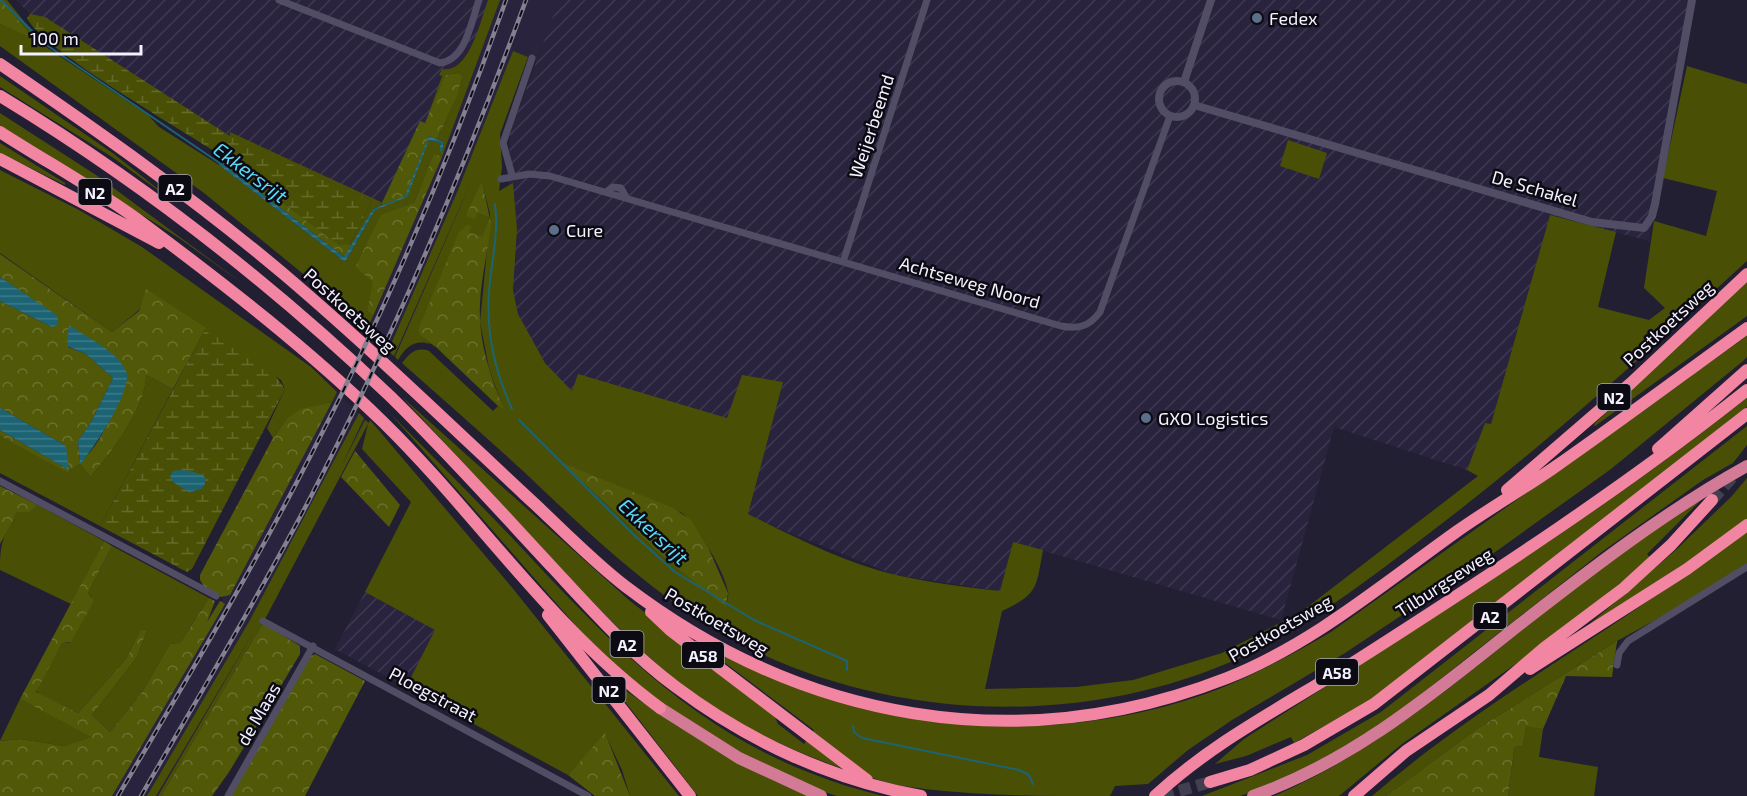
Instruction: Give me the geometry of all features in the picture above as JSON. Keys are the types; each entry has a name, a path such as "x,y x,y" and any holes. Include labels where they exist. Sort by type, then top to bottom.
{"highway":[{"name":"Postkoetsweg","path":"0,64 181,192 286,276 622,584 724,650 823,693 932,717 1036,720 1073,717 1135,706 1183,693 1256,665 1326,624 1478,517 1551,469 1747,328"},
{"name":"Postkoetsweg","path":"1,97 170,208 268,286 394,401 603,622 675,686 750,735 795,757 828,771 921,796"},
{"name":"N2","path":"0,132 144,224 262,314 321,364 428,468 527,585 605,664 660,708 738,758 821,796"},
{"path":"0,159 186,258"},
{"name":"Postkoetsweg","path":"1478,517 1631,383 1747,274"},
{"path":"1607,492 1747,370"},
{"name":"Tilburgseweg","path":"1155,796 1227,740 1500,567 1700,428 1747,390"},
{"name":"A2","path":"1210,782 1250,770 1304,745 1374,704 1747,414"},
{"path":"1253,796 1317,769 1390,725 1610,555 1747,466"},
{"path":"1489,695 1544,648 1624,588 1671,545 1712,500"},
{"path":"1354,796 1406,752 1489,695 1635,603 1747,525"},
{"name":"A58","path":"622,584 670,630 788,722 889,796"},
{"name":"N2","path":"527,585 563,636 609,690 690,796"}],"street":[{"path":"279,0 440,63 452,62 459,55 479,0"},
{"name":"Weijerbeemd","path":"843,262 927,0"},
{"path":"1184,82 1211,0"},
{"name":"De Schakel","path":"1194,105 1592,222 1644,228 1652,216 1692,0"},
{"path":"512,175 503,142 532,58"},
{"path":"1184,82 1192,89 1194,105 1182,117 1170,116 1161,107 1160,95 1166,85 1184,82"},
{"name":"Achtseweg Noord","path":"501,180 512,175 539,174 611,195 626,197 1060,326 1081,328 1091,323 1100,312 1170,116"},
{"path":"0,481 216,596"},
{"path":"1617,665 1619,653 1628,641 1747,567"},
{"path":"193,583 198,575"},
{"name":"Ploegstraat","path":"263,621 588,796"},
{"name":"de Maas","path":"228,796 313,646"}],"shaded area":[{"path":"16,0 496,0 363,328 323,290 204,193 230,136 45,18 30,14"},
{"path":"496,0 559,0 537,60 527,57 398,360 363,328"},
{"path":"559,0 1690,0 1649,241 1550,215 1491,424 1485,423 1467,470 1334,427 1281,620 1013,542 1000,591 895,575 740,513 586,409 535,355 506,290 510,133"},
{"path":"333,389 368,422 263,623 161,796 108,796 217,610"},
{"path":"365,592 436,630 406,687 335,649"}],"green space":[{"path":"0,0 2,0 34,39 0,24"},
{"path":"2,0 7,0 43,45 148,115 159,127 219,165 345,262 375,210 381,207 429,140 441,143 439,149 442,152 444,142 437,139 456,99 457,73 445,75 425,124 442,76 439,75 442,69 451,68 466,55 477,33 488,0 500,0 442,157 434,155 414,203 367,243 355,267 374,282 367,311 373,316 366,332 323,290 204,193 0,46 0,24 33,38"},
{"path":"30,14 45,17 230,136 372,201 350,244 339,245 223,157 86,70 38,32 27,18"},
{"path":"513,51 528,57 500,134 502,167 499,191 513,183 517,229 513,290 518,314 545,363 572,391 578,374 727,418 742,375 783,382 748,514 820,549 858,564 896,575 974,588 1000,591 1013,542 1043,550 1034,588 1023,600 1002,611 985,689 1076,687 1133,680 1222,653 1301,612 1478,476 1467,470 1485,423 1491,424 1550,215 1616,232 1598,307 1649,320 1665,308 1644,288 1654,221 1706,236 1717,191 1663,178 1687,66 1747,84 1747,261 1668,333 1507,472 1362,583 1300,626 1256,650 1192,677 1124,695 1054,705 983,706 912,699 843,684 776,661 714,629 662,594 614,555 402,363 417,350 429,351 493,411 498,406 503,408 489,368 480,322 490,219 482,238 469,232 421,336 431,344 416,343 408,347 398,360 395,357 475,173 394,356 388,351 458,190","holes":["482,182 490,214 490,218 477,213 473,217 468,215","563,464 682,513 702,538 722,573 728,594 726,606 663,557"]},
{"path":"458,73 462,76 456,99 437,139 429,136 405,196 381,205 420,121 425,123 445,75"},
{"path":"0,76 114,154 173,201 112,157 0,87"},
{"path":"0,113 96,175 246,286 179,238 0,126"},
{"path":"230,132 381,202 381,205 373,209 352,245 350,244 372,201 230,137"},
{"path":"1288,140 1327,153 1319,179 1280,166"},
{"path":"0,143 65,183 65,185 0,153"},
{"path":"434,154 442,157 373,316 367,311 373,282 355,267 381,215 414,203"},
{"path":"224,158 331,239 352,245 345,257 221,162"},
{"path":"0,170 79,210 142,247 311,367 337,392 332,402 298,412 273,438 267,428 285,389 281,380 147,290 139,310 112,332 0,253"},
{"path":"482,181 490,218 477,213 475,219 466,216"},
{"path":"490,218 480,304 481,331 486,358 504,409 421,336 418,330 459,232 467,225 472,226 469,232 482,237"},
{"path":"0,254 112,332 139,311 146,289 206,328 173,389 146,375 145,387 134,415 117,443 90,477 80,464 69,470 69,473 0,436 0,430 64,467 66,446 0,408 0,301 52,327 58,317 0,277","holes":["69,325 122,364 114,405 105,429 80,463 78,441 91,422 113,378 86,354 68,347"]},
{"path":"1747,282 1747,316 1595,426 1594,424"},
{"path":"206,328 275,375 285,389 192,569 187,572 100,526"},
{"path":"1747,336 1747,357 1743,361 1611,469 1477,565 1345,653 1232,720 1188,750 1148,784 1115,786 1110,796 975,793 897,785 804,754 760,734 694,694 649,657 587,596 402,397 630,601 772,711 778,724 804,744 814,730 716,656 714,651 770,677 827,697 885,712 944,722 1004,726 1064,724 1124,716 1204,695 1278,661 1331,632"},
{"path":"146,375 173,389 100,526 0,473 0,436 69,470 80,464 90,477 117,443 134,415 145,387"},
{"path":"1747,398 1747,407 1428,658 1371,700 1294,743 1291,737 1246,756 1215,764 1244,739 1563,532"},
{"path":"332,402 230,595 221,597 205,588 200,575 273,438 288,418 301,409"},
{"path":"359,413 364,418 342,465 365,420 369,423 370,420 510,585 679,796 630,796 622,770 605,734 568,775 406,687 435,630 365,592 411,502 362,449 368,424 263,623 161,796 158,796 257,626 156,796 147,796 250,620"},
{"path":"390,413 598,627 638,665 680,699 724,730 772,756 824,778 883,796 837,796 824,792 740,753 662,705 584,635"},
{"path":"1747,426 1747,445 1733,463 1703,480 1603,551 1387,721 1315,765 1257,790 1240,796 1202,796 1307,755 1381,712"},
{"path":"355,451 400,505 389,527 341,477"},
{"path":"562,463 673,508 691,520 708,547 728,593 726,607 663,557"},
{"path":"1747,478 1747,519 1578,634 1677,549 1731,497"},
{"path":"0,486 38,505 30,512 17,512 0,544"},
{"path":"1705,496 1647,554 1651,559 1537,649 1402,744 1339,796 1274,796 1320,774 1406,720 1487,659 1606,563"},
{"path":"38,505 104,541 71,604 0,570 5,533 12,520 17,512 30,512"},
{"path":"1747,531 1747,564 1699,596 1617,641 1474,731 1386,796 1372,796 1473,718 1643,605"},
{"path":"104,541 112,546 88,593 93,599 92,604 71,642 62,643 36,692 78,713 126,659 141,629 147,630 137,657 92,715 110,732 142,692 170,644 180,643 209,598 215,601 207,622 220,601 225,604 112,796 0,796 0,741 21,739 64,746 91,737 20,699"},
{"path":"112,546 209,598 180,643 170,644 142,692 110,732 92,715 137,657 147,630 141,629 126,659 78,713 39,694 36,690 62,643 69,643 92,597 88,593"},
{"path":"263,623 300,646 300,654 229,772 212,796 161,796"},
{"path":"1617,641 1612,677 1566,676 1543,729 1526,726 1523,746 1515,747 1514,750 1508,796 1386,796 1474,731"},
{"path":"315,654 365,681 305,796 225,796 309,657"},
{"path":"615,683 708,745 808,796 698,796 613,686"},
{"path":"20,699 92,737 64,746 21,739 0,741"},
{"path":"1526,725 1543,729 1539,757 1598,767 1594,796 1508,796 1514,750 1515,747 1523,746"},
{"path":"605,733 630,796 595,796 568,775"}],"water":[{"path":"429,136 444,142 442,153 439,149 441,143 429,140 407,197 375,210 345,262 219,165 221,162 344,257 373,209 405,196"},
{"path":"0,277 58,316 57,325 52,327 0,301"},
{"path":"69,325 116,357 126,371 127,379 111,419 80,464 78,441 91,422 113,378 86,354 67,346"},
{"path":"0,408 66,446 69,470 0,430"},
{"path":"186,470 198,473 205,477 205,484 201,489 189,492 173,482 170,477 173,471"}],"waterway":[{"name":"Ekkersrijt","path":"1,0 45,44 221,164"},
{"name":"Ekkersrijt","path":"495,204 496,227 488,307 490,337 496,367 512,409"},
{"name":"Ekkersrijt","path":"519,420 633,534 675,572 754,620 847,661 847,670"},
{"name":"Ekkersrijt","path":"853,726 854,732 862,738 1019,770 1029,775 1033,784"}],"tunnel":[{"path":"1712,500 1735,474"},
{"path":"1162,796 1210,782"}],"railway":[{"path":"118,796 246,576 345,387 420,224 465,113 506,0"},
{"path":"141,796 287,541 368,381 425,255 526,0"}],"place":[{"name":"Fedex","path":"1257,18"},
{"name":"Cure","path":"554,230"},
{"name":"GXO Logistics","path":"1146,418"}]}
